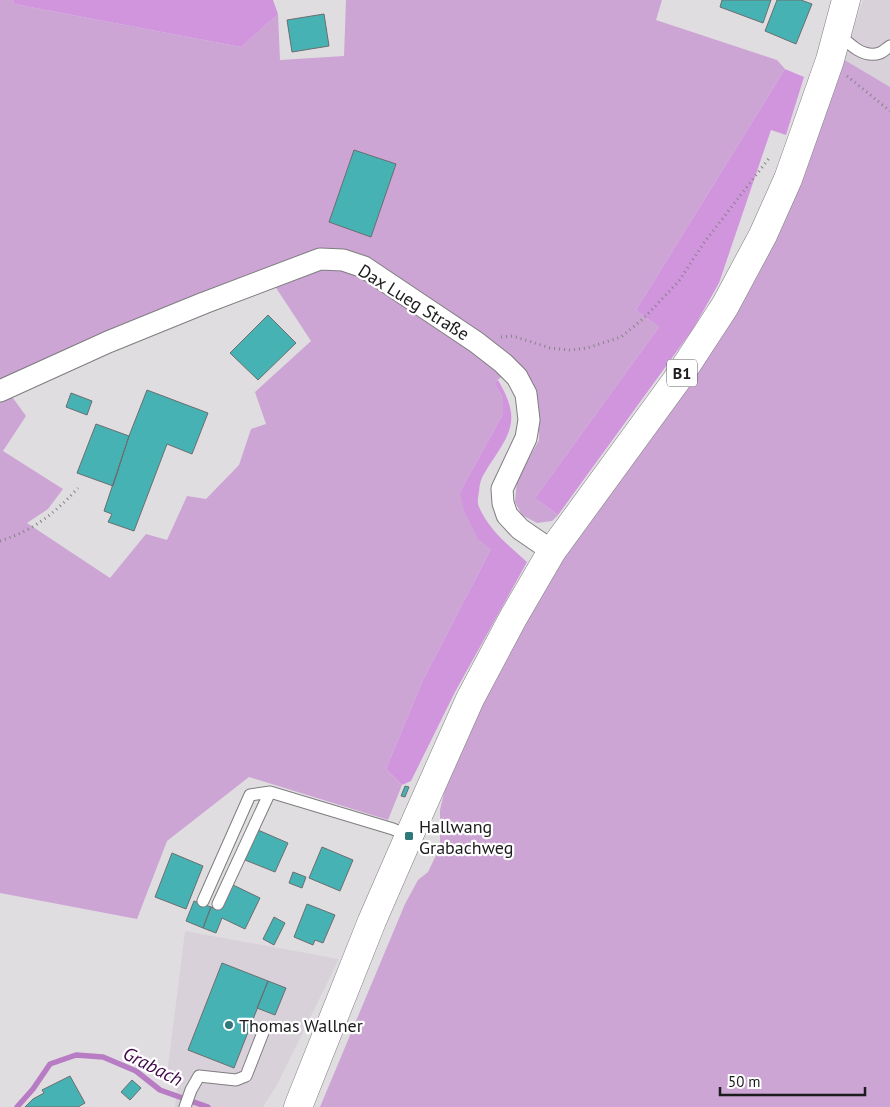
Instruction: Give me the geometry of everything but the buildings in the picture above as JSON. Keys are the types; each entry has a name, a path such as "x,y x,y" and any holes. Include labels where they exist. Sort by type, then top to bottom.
{"main road":[{"name":"B1","path":"298,1107 368,931 409,836 470,699 513,618 552,551 676,381 726,306 763,234 788,179 830,60 846,0"}],"street":[{"name":"Dax Lueg Straße","path":"0,392 108,342 204,302 320,259 343,260 364,267 476,342 503,363 517,377 526,394 529,420 526,438 502,489 503,502 507,515 520,529 552,551"}],"lane":[{"path":"838,33 853,48 867,53 880,53 890,46"},
{"path":"203,901 250,795 270,792 384,826 409,836"},
{"path":"218,904 270,792"},
{"path":"185,1107 191,1090 199,1076 236,1080 246,1076 264,1030"}],"path":[{"path":"830,60 860,88 890,111"},
{"path":"476,342 513,336 550,348 570,350 587,348 621,337 644,318 678,281 764,162 776,152"},
{"path":"0,541 25,532 40,523 56,511 78,488"}],"shaded area":[{"path":"0,0 13,0 14,4 241,47 278,14 280,60 344,56 346,0 662,0 656,20 777,60 785,69 636,310 659,327 535,498 558,515 552,521 537,523 522,515 515,502 517,480 539,440 539,413 532,386 517,364 494,383 503,398 503,414 460,492 491,549 423,680 386,769 402,785 388,820 249,777 167,841 137,919 0,893","holes":["265,271 311,341 255,392 266,424 251,429 239,465 206,499 187,496 167,540 146,534 110,578 27,523 48,509 63,489 3,451 26,416 2,383"]},
{"path":"13,0 273,0 278,14 241,47 14,4"},
{"path":"863,0 890,0 890,87 843,59"},
{"path":"843,59 890,87 890,1107 320,1107 405,904 418,880 428,872 440,847 440,810 449,772 476,710 532,604 794,189 834,92"},
{"path":"785,69 804,77 786,135 771,130 719,283 693,329 558,515 535,498 659,327 636,310"},
{"path":"498,380 509,404 511,423 504,442 482,477 479,487 478,504 488,523 527,562 455,692 411,781 402,785 386,769 423,680 491,549 478,539 464,510 460,492 503,414 503,398 494,383"},
{"path":"185,931 339,959 277,1085 263,1107 175,1107 177,1087 167,1074"}],"waterway":[{"name":"Grabach","path":"17,1107 33,1089 50,1064 76,1055 103,1057 136,1071 160,1090 208,1107"}],"place":[{"name":"Hallwang Grabachweg","path":"409,836"},
{"name":"Thomas Wallner","path":"229,1025"}]}
